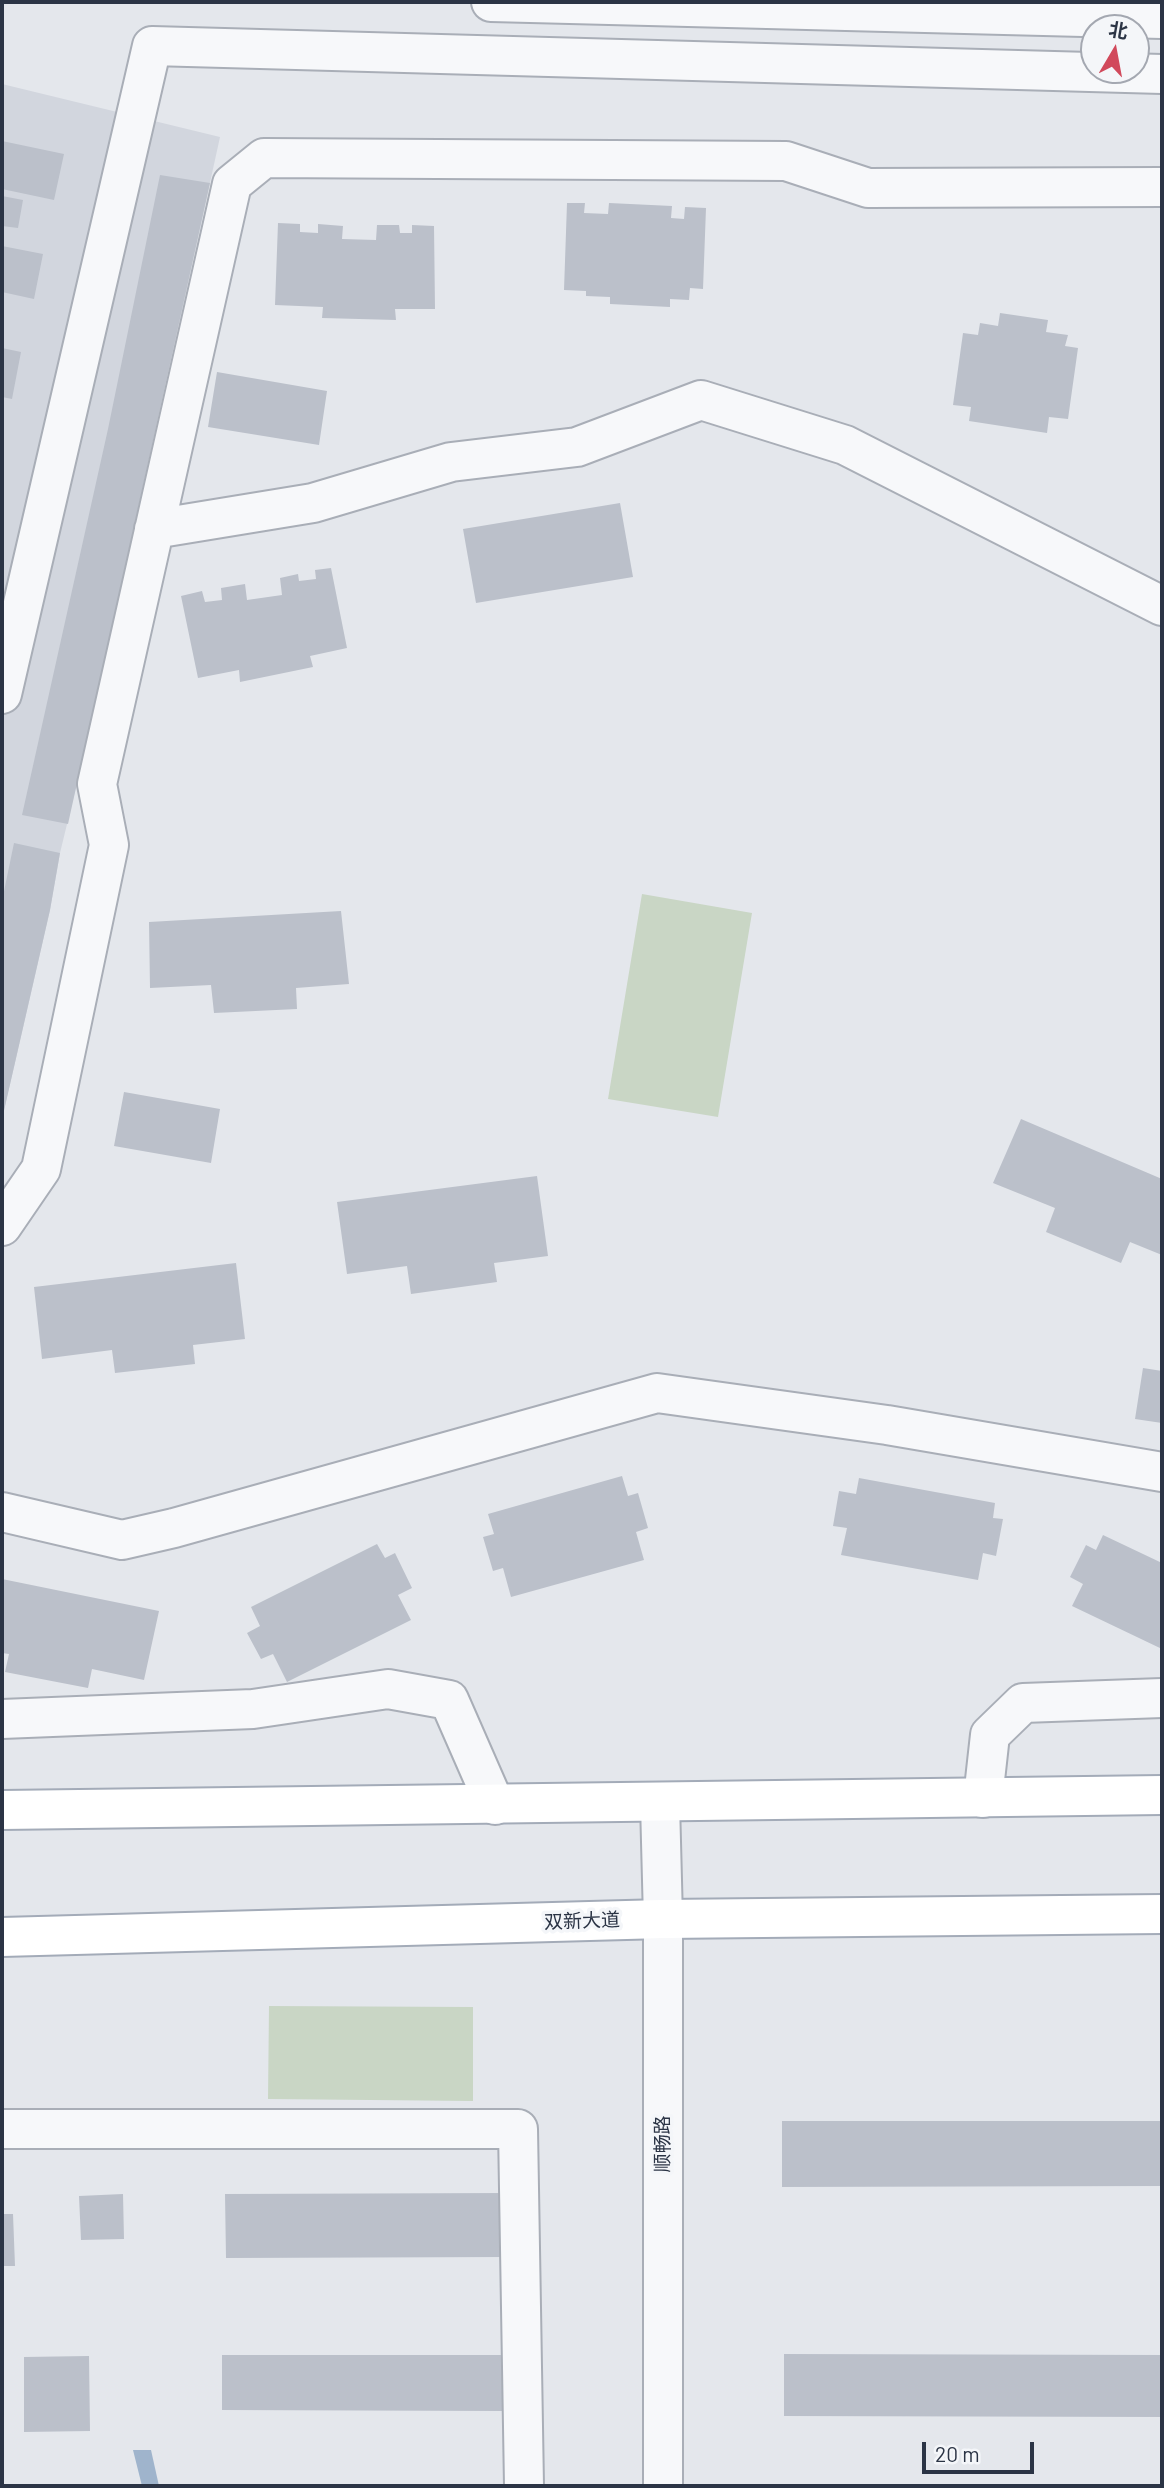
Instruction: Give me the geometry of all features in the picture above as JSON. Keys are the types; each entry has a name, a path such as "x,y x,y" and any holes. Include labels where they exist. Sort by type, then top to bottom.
{"main road":[{"path":"2,1810 1162,1795"},
{"name":"双新大道","path":"2,1937 663,1919 1162,1914"}],"street":[{"path":"491,2 1162,19"},
{"path":"2,694 152,46 1162,74"},
{"path":"2,1227 41,1169 108,845 97,784 233,184 264,158 786,161 868,188 1162,187"},
{"path":"154,529 313,503 450,462 577,447 701,400 845,445 1162,606"},
{"path":"2,1512 122,1540 201,1521 657,1393 887,1425 1162,1472"},
{"path":"2,1719 253,1709 388,1689 400,1691 449,1700 495,1805"},
{"path":"983,1798 989,1735 1023,1703 1162,1698"},
{"name":"顺畅路","path":"660,1802 663,1919 663,2486"},
{"path":"2,2129 518,2129 524,2486"}],"shaded area":[{"path":"2,84 220,137 2,1119"}],"green space":[{"path":"642,894 752,913 718,1117 608,1099"},
{"path":"269,2006 473,2007 473,2101 268,2099"}],"water":[{"path":"133,2450 151,2450 159,2486 142,2486"}],"building":[{"path":"2,141 64,154 54,200 2,189"},
{"path":"160,175 210,183 68,824 22,815 108,429"},
{"path":"2,196 23,200 18,228 2,226"},
{"path":"567,203 585,203 584,213 608,214 609,203 672,206 671,218 684,219 685,207 706,208 703,289 690,288 689,300 670,299 670,307 610,304 610,297 586,296 586,291 564,290"},
{"path":"278,223 300,224 300,232 318,233 318,224 343,226 342,239 376,240 377,225 399,225 400,233 412,233 412,225 434,226 435,309 395,309 396,320 322,318 323,307 275,305"},
{"path":"2,246 43,254 34,299 2,292"},
{"path":"1000,313 1048,320 1046,332 1068,335 1065,346 1078,348 1068,419 1049,417 1047,433 969,421 971,407 953,405 963,333 978,335 980,323 998,326"},
{"path":"2,348 21,352 12,399 2,397"},
{"path":"217,372 327,391 319,445 208,427"},
{"path":"620,503 633,577 476,603 463,529"},
{"path":"331,568 347,648 310,656 313,667 240,682 239,670 198,678 181,596 202,591 205,602 222,600 221,588 245,584 247,600 282,595 280,578 298,574 299,581 316,579 315,570"},
{"path":"14,843 60,853 50,910 3,1115 2,901"},
{"path":"341,911 349,984 296,988 297,1009 214,1013 211,985 150,988 149,922"},
{"path":"124,1092 220,1109 211,1163 114,1146"},
{"path":"1021,1119 1162,1179 1162,1255 1130,1242 1121,1263 1046,1232 1055,1208 993,1183"},
{"path":"537,1176 548,1256 494,1263 497,1282 411,1294 407,1266 347,1274 337,1202"},
{"path":"236,1263 245,1339 193,1345 195,1364 115,1373 112,1350 42,1359 34,1287"},
{"path":"1143,1368 1162,1371 1162,1423 1135,1419"},
{"path":"622,1476 628,1496 638,1493 648,1528 636,1532 644,1560 511,1597 503,1568 493,1571 483,1537 494,1534 488,1514"},
{"path":"859,1478 995,1503 993,1518 1003,1519 996,1556 983,1553 978,1580 841,1555 847,1528 833,1526 839,1491 856,1494"},
{"path":"1103,1535 1162,1563 1162,1649 1072,1606 1083,1584 1070,1577 1086,1545 1096,1550"},
{"path":"377,1544 385,1558 395,1553 412,1588 398,1595 411,1620 287,1682 273,1654 261,1659 247,1633 260,1626 251,1607"},
{"path":"2,1579 159,1611 144,1680 92,1669 88,1688 5,1672 9,1654 2,1653"},
{"path":"782,2121 1162,2121 1162,2186 782,2187"},
{"path":"505,2193 505,2257 226,2258 225,2194"},
{"path":"123,2194 124,2239 81,2240 79,2196"},
{"path":"2,2214 13,2214 15,2266 2,2266"},
{"path":"784,2354 1162,2355 1162,2417 784,2416"},
{"path":"222,2355 506,2355 506,2411 222,2410"},
{"path":"89,2356 90,2431 24,2432 24,2357"}]}
